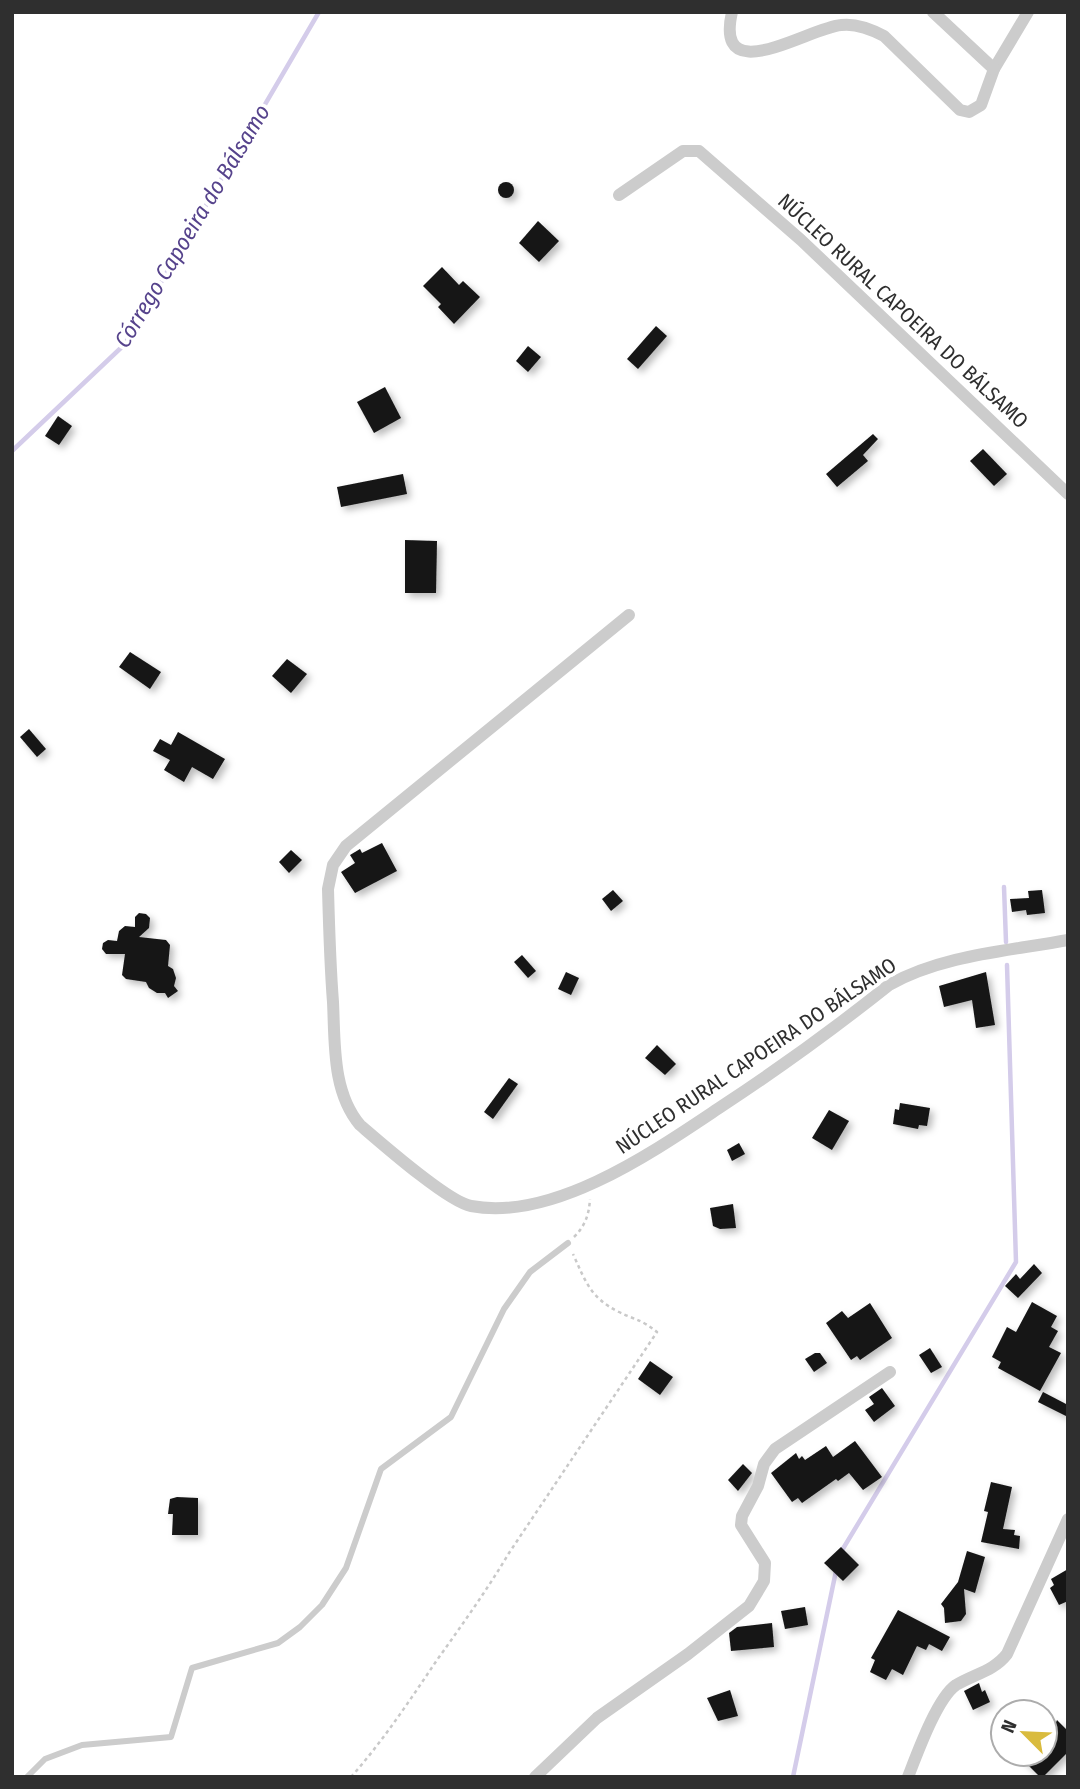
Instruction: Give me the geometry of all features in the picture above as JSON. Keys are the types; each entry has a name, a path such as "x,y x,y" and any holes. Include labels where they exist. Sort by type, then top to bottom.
{"street":[{"path":"732,12 729,26 731,42 738,51 746,53 774,47 839,25 871,29 884,36 964,112 970,112 981,105 995,69 1028,12"},
{"path":"933,12 995,69"},
{"name":"NÚCLEO RURAL CAPOEIRA DO BÁLSAMO","path":"619,195 683,151 699,150 801,240 1068,494"},
{"name":"NÚCLEO RURAL CAPOEIRA DO BÁLSAMO","path":"629,615 346,846 333,865 328,889 338,1075 347,1105 360,1125 450,1196 470,1206 512,1208 532,1205 591,1183 656,1150 775,1071 889,985 905,976 956,961 1068,940"},
{"path":"535,1777 597,1718 688,1654 749,1606 764,1581 765,1563 741,1525 742,1516 758,1486 768,1456 775,1448 890,1372"},
{"path":"908,1777 947,1693 955,1686 999,1664 1007,1654 1068,1519"}],"lane":[{"path":"27,1777 45,1759 82,1745 170,1737 192,1668 278,1643 300,1627 322,1605 346,1568 381,1469 451,1417 505,1309 530,1272 568,1243"}],"path":[{"path":"351,1777 410,1701 657,1332 642,1320 619,1312 587,1288 568,1243 583,1228 590,1211 591,1183"}],"building":[{"path":"506,182 514,190 506,198 498,190"},
{"path":"538,221 559,241 539,262 519,243"},
{"path":"442,267 459,285 463,281 480,297 454,324 438,307 441,304 423,286"},
{"path":"656,326 667,336 638,369 627,359"},
{"path":"528,346 541,357 528,372 516,361"},
{"path":"385,387 401,418 374,433 357,402"},
{"path":"58,416 72,426 59,445 45,436"},
{"path":"873,434 878,439 863,455 868,461 837,487 826,474"},
{"path":"983,449 1007,474 994,486 970,461"},
{"path":"403,474 407,494 341,507 337,487"},
{"path":"405,540 437,541 436,593 405,593"},
{"path":"130,652 161,672 150,689 119,667"},
{"path":"287,659 307,674 291,693 272,676"},
{"path":"29,729 46,749 37,757 20,737"},
{"path":"178,732 225,759 213,779 192,767 184,782 164,770 170,760 153,751 160,739 171,745"},
{"path":"382,843 397,871 355,893 341,872 355,863 350,855 360,849 362,853"},
{"path":"291,850 302,860 289,873 279,862"},
{"path":"613,890 623,901 611,911 602,899"},
{"path":"1042,890 1045,913 1027,915 1026,910 1012,912 1010,899 1029,898 1028,891"},
{"path":"139,913 150,918 149,928 139,937 166,940 170,945 168,966 173,969 176,978 174,986 178,991 168,998 165,993 157,993 149,988 146,982 126,979 122,975 125,954 106,954 102,949 103,943 108,940 117,941 119,931 125,926 135,927 135,917"},
{"path":"522,955 536,971 528,978 514,962"},
{"path":"566,972 579,978 571,995 558,989"},
{"path":"986,972 995,1025 976,1028 972,1000 944,1007 939,986"},
{"path":"657,1045 676,1064 665,1075 645,1058"},
{"path":"509,1078 518,1084 493,1119 484,1112"},
{"path":"900,1103 930,1108 927,1126 919,1125 918,1129 893,1124 895,1109 899,1110"},
{"path":"829,1110 849,1121 832,1150 812,1138"},
{"path":"739,1143 745,1154 732,1161 727,1150"},
{"path":"733,1204 736,1228 720,1229 713,1226 710,1208"},
{"path":"1034,1264 1042,1273 1018,1298 1005,1286 1016,1274 1020,1279"},
{"path":"1032,1302 1057,1316 1051,1327 1058,1331 1049,1347 1061,1353 1040,1391 998,1368 1001,1362 992,1357 1007,1327 1016,1332"},
{"path":"870,1303 892,1338 860,1360 857,1356 851,1360 826,1323 842,1311 848,1318"},
{"path":"930,1348 942,1367 931,1373 919,1355"},
{"path":"820,1353 827,1363 814,1372 805,1359"},
{"path":"650,1361 673,1377 660,1395 638,1379"},
{"path":"882,1388 895,1406 874,1422 865,1410 874,1404 869,1397"},
{"path":"1043,1392 1068,1405 1068,1417 1038,1402"},
{"path":"855,1441 882,1477 863,1490 849,1473 802,1503 798,1498 792,1502 771,1473 796,1453 799,1459 802,1456 805,1460 826,1446 833,1457"},
{"path":"743,1464 752,1473 738,1491 728,1480"},
{"path":"991,1482 1012,1487 1003,1529 1015,1530 1014,1535 1020,1536 1019,1549 981,1542 988,1512 984,1511"},
{"path":"198,1498 198,1535 172,1535 173,1514 168,1514 170,1499"},
{"path":"841,1547 859,1565 843,1581 824,1563"},
{"path":"967,1551 985,1557 975,1593 964,1589 966,1614 961,1621 945,1623 944,1608 941,1604 958,1582"},
{"path":"1068,1569 1068,1601 1059,1605 1050,1588 1054,1585 1051,1579"},
{"path":"805,1607 808,1625 785,1629 781,1611"},
{"path":"898,1610 950,1637 942,1651 929,1644 926,1650 917,1646 903,1675 892,1669 886,1680 870,1672 875,1660 871,1658"},
{"path":"772,1623 774,1647 731,1651 729,1633 737,1627"},
{"path":"979,1683 982,1692 985,1690 989,1702 973,1710 964,1691"},
{"path":"730,1690 738,1716 718,1721 707,1698"},
{"path":"1059,1722 1068,1731 1068,1752 1059,1761"},
{"path":"1031,1768 1052,1768 1043,1777"}],"waterway":[{"name":"Córrego Capoeira do Bálsamo","path":"12,451 125,344 319,12"},
{"path":"1004,887 1006,942"},
{"path":"841,1552 1016,1262 1007,965"},
{"path":"793,1777 836,1571"}]}
